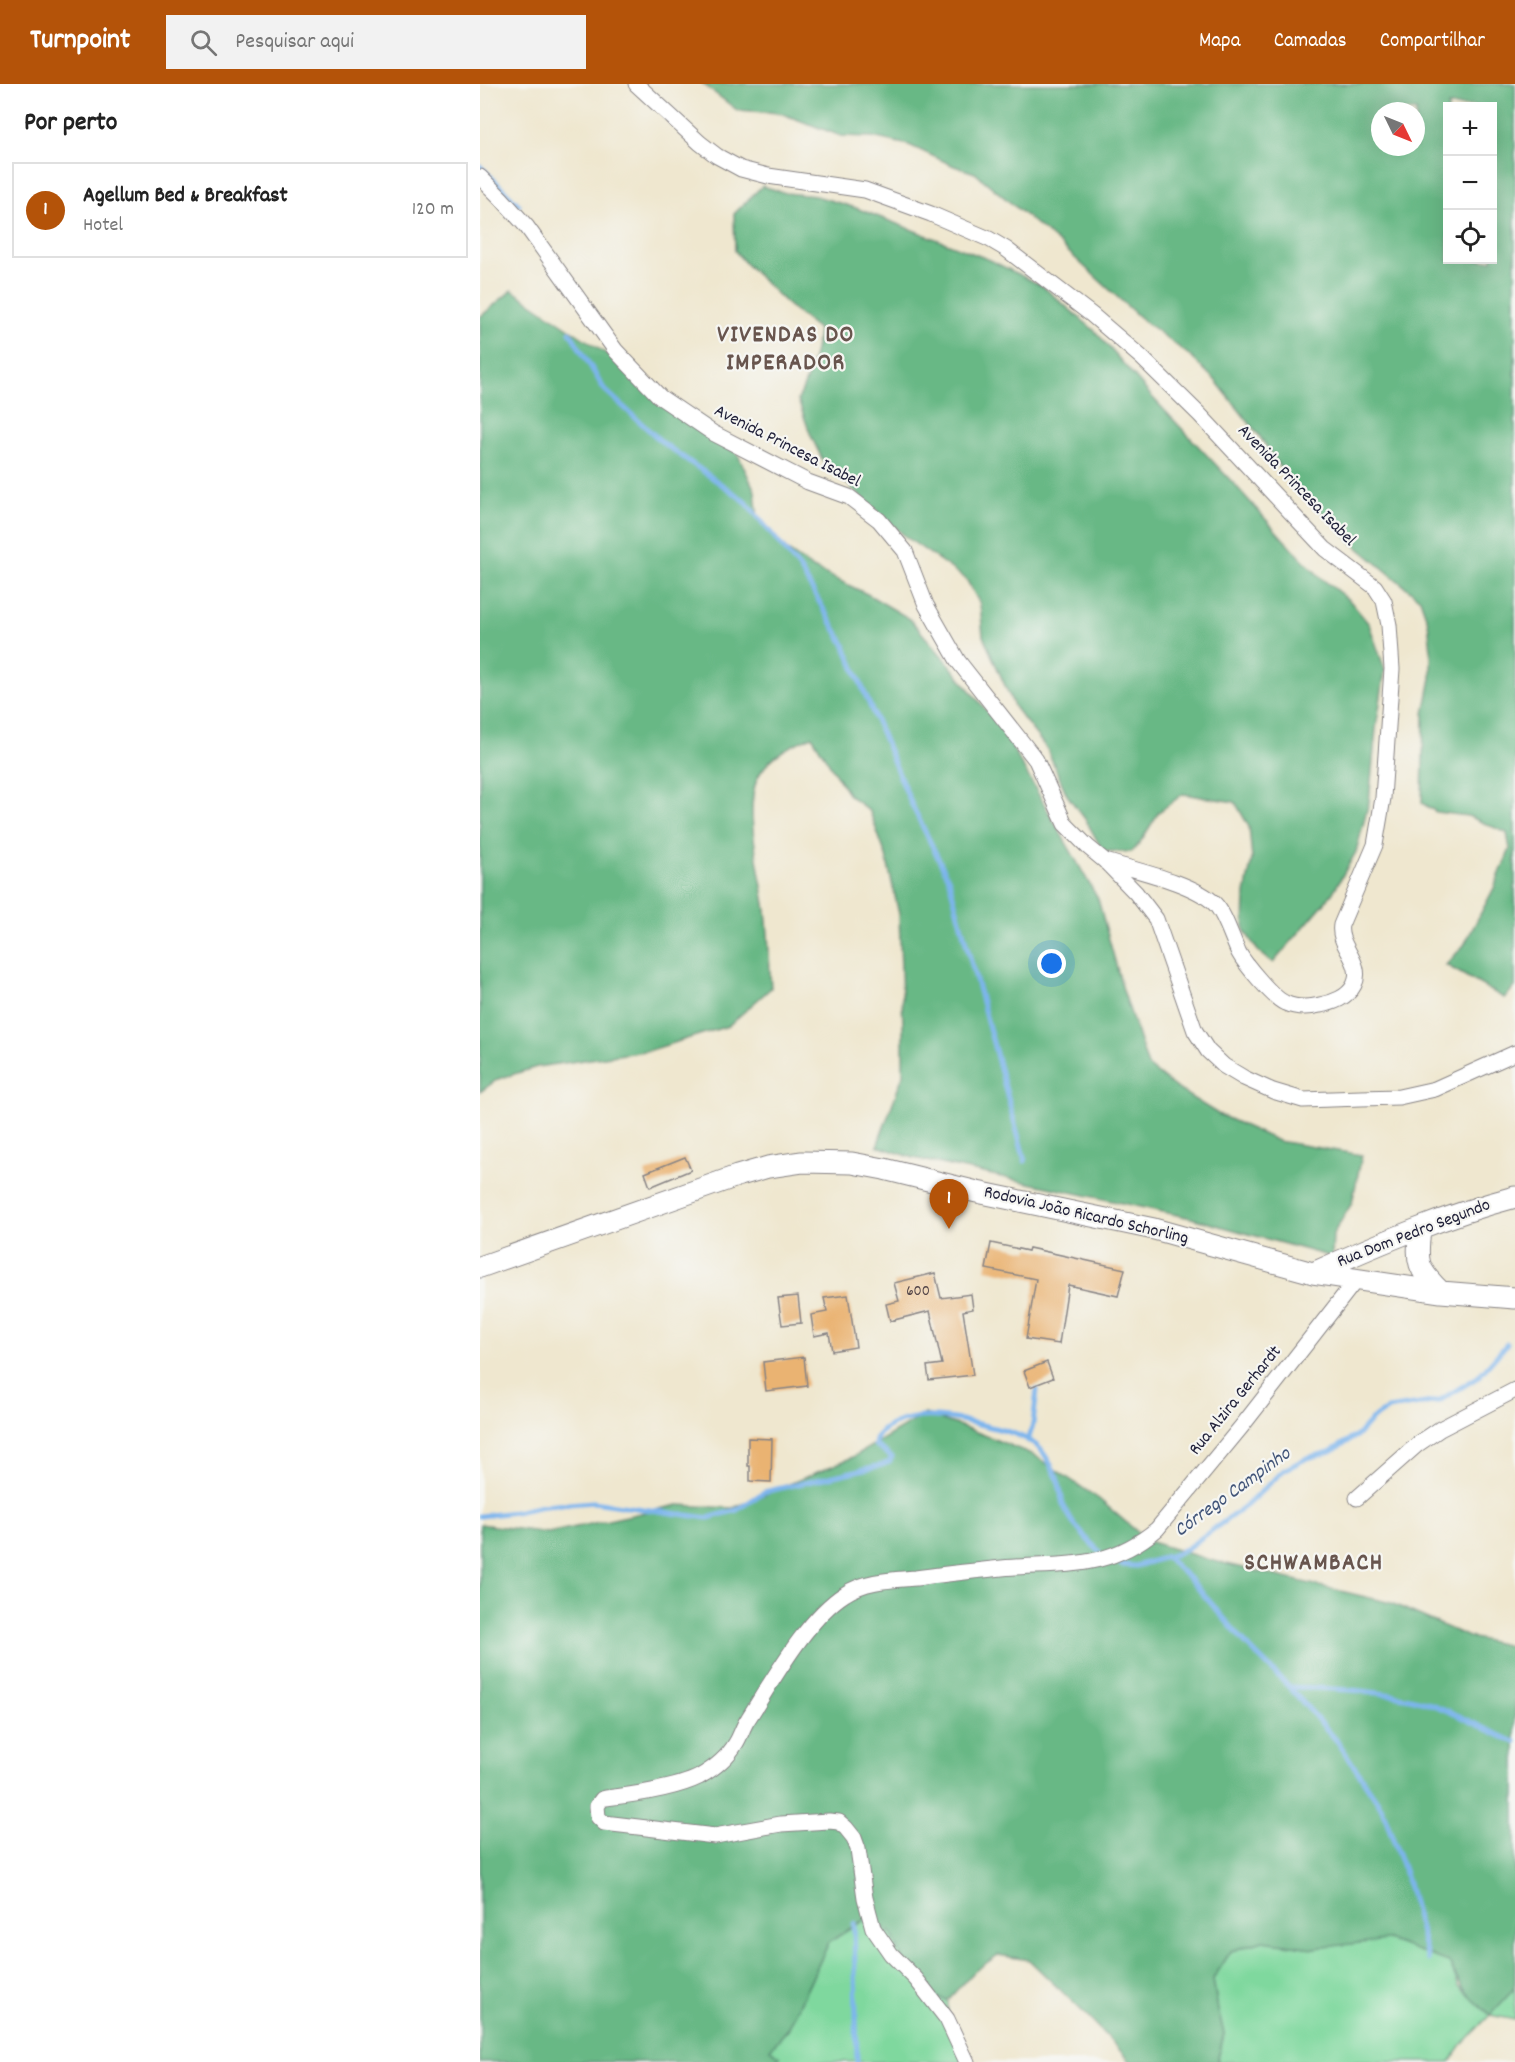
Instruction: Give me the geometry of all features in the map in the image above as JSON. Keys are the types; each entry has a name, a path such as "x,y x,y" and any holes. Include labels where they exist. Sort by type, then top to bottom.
{"main road":[{"name":"Rodovia João Ricardo Schorling","path":"480,1267 768,1167 802,1162 852,1163 1154,1229 1313,1273 1441,1292 1515,1298"},
{"name":"Rua Dom Pedro Segundo","path":"1313,1273 1358,1253 1515,1197"},
{"path":"1420,1230 1417,1250 1422,1273 1441,1292"}],"street":[{"name":"Avenida Princesa Isabel","path":"636,84 700,143 717,156 741,169 768,176 865,190 931,214 990,239 1006,249 1092,315 1141,357 1200,415 1325,549 1375,587 1384,601 1389,625 1392,669 1383,798 1375,845 1344,914 1339,932 1356,969 1355,984 1344,997 1328,1004 1306,1008 1283,1003 1240,956 1216,904 1189,888 1105,861"},
{"name":"Avenida Princesa Isabel","path":"480,177 527,227 616,351 660,397 713,433 808,482 849,497 879,520 905,551 926,605 958,661 1036,760 1065,824 1136,893 1156,919 1195,1031 1208,1051 1224,1066 1273,1091 1303,1100 1399,1097 1435,1089 1515,1053"},
{"name":"Rua Alzira Gerhardt","path":"967,2062 947,2019 916,1979 891,1954 873,1928 865,1898 858,1849 854,1838 839,1822 781,1824 715,1836 604,1823 598,1817 597,1806 606,1798 676,1785 699,1777 719,1763 735,1744 746,1722 794,1648 825,1609 846,1593 868,1583 1001,1568 1094,1562 1119,1554 1142,1541 1156,1529 1242,1426 1356,1280"},
{"path":"1357,1498 1418,1444 1440,1429 1515,1389"}],"green space":[{"path":"703,84 1515,84 1515,987 1504,998 1446,965 1464,945 1494,888 1510,849 1507,833 1468,816 1436,812 1422,803 1424,714 1431,678 1431,651 1428,622 1420,599 1356,546 1285,474 1258,434 1216,381 1189,355 1139,317 1061,245 975,173 909,145 872,137 841,136 780,113 737,110"},
{"path":"762,186 786,193 816,196 856,208 990,260 1042,286 1095,331 1153,398 1287,543 1321,578 1350,601 1369,624 1385,670 1376,729 1369,802 1356,852 1332,894 1273,963 1258,951 1244,930 1245,893 1252,859 1249,827 1235,802 1183,794 1159,812 1139,844 1131,852 1103,851 1085,819 1067,795 1047,749 1015,708 983,636 980,604 966,579 906,537 824,463 798,400 816,348 818,329 789,306 735,251 734,214"},
{"path":"512,290 706,421 738,455 755,491 758,520 788,551 813,568 869,595 910,619 947,662 1002,730 1098,899 1123,990 1148,1066 1176,1088 1218,1114 1278,1141 1362,1155 1352,1203 1333,1234 1332,1257 1191,1218 914,1158 877,1146 903,1075 899,914 886,856 870,812 848,794 812,736 784,750 766,765 755,785 752,801 754,840 767,920 771,988 728,1026 651,1050 537,1067 498,1079 480,1092 480,317"},
{"path":"925,1414 1034,1455 1099,1499 1148,1541 1210,1560 1391,1603 1469,1637 1515,1647 1515,1988 1490,2015 1466,1991 1449,1962 1388,1940 1314,1948 1263,1941 1231,1951 1213,1979 1224,2034 1217,2062 1131,2062 1029,1960 998,1955 971,1974 948,2000 929,1996 905,1964 891,1932 867,1918 829,1942 788,2029 770,2049 780,2057 775,2062 480,2062 480,1524 548,1533 678,1505 733,1508 853,1457"},
{"path":"867,1918 891,1932 905,1964 929,1996 948,2000 947,2025 964,2062 775,2062 779,2057 769,2049 788,2029 829,1942"},
{"path":"1387,1939 1449,1962 1459,1986 1490,2014 1515,1988 1515,2020 1490,2015 1463,2043 1450,2062 1217,2062 1224,2034 1213,1979 1231,1951 1263,1941 1314,1948"}],"building":[{"path":"685,1157 691,1170 650,1187 645,1173"},
{"path":"991,1243 1028,1251 1029,1248 1125,1269 1118,1296 1068,1285 1059,1344 1026,1339 1036,1279 986,1269"},
{"path":"935,1273 941,1298 971,1294 973,1309 963,1311 973,1375 929,1380 927,1366 942,1364 930,1311 890,1321 886,1304 899,1301 894,1283"},
{"path":"848,1295 856,1347 832,1351 829,1333 814,1336 811,1315 827,1312 824,1298"},
{"path":"798,1296 801,1323 782,1325 778,1298"},
{"path":"804,1357 807,1386 766,1391 763,1362"},
{"path":"1047,1362 1053,1378 1030,1387 1024,1371"},
{"path":"748,1438 772,1439 771,1482 750,1481"}],"waterway":[{"path":"480,166 519,205"},
{"path":"570,332 604,389 663,443 745,501 800,569 844,644 911,803 949,880 1025,1161"},
{"name":"Córrego Campinho","path":"1121,1565 1136,1566 1186,1549 1247,1505 1284,1470 1307,1458 1330,1452 1358,1435 1371,1420 1388,1409 1439,1401 1478,1377 1507,1344"},
{"path":"1028,1441 1033,1424 1037,1390"},
{"name":"Córrego Campinho","path":"480,1516 543,1506 593,1502 708,1518 737,1510 764,1492 889,1462 892,1457 875,1445 879,1435 893,1424 904,1420 934,1417 962,1420 1001,1430 1024,1438 1037,1446 1055,1473 1063,1504 1070,1517 1099,1551"},
{"path":"1165,1556 1191,1580 1246,1644 1289,1687 1338,1742 1382,1808 1406,1876 1428,1960"},
{"path":"1289,1687 1370,1692 1418,1700 1515,1742"},
{"path":"854,1924 857,2062"}],"place":[{"name":"Agellum Bed & Breakfast","path":"949,1229"}],"district":[{"name":"VIVENDAS DO IMPERADOR","path":"786,350"},
{"name":"SCHWAMBACH","path":"1314,1564"}]}
